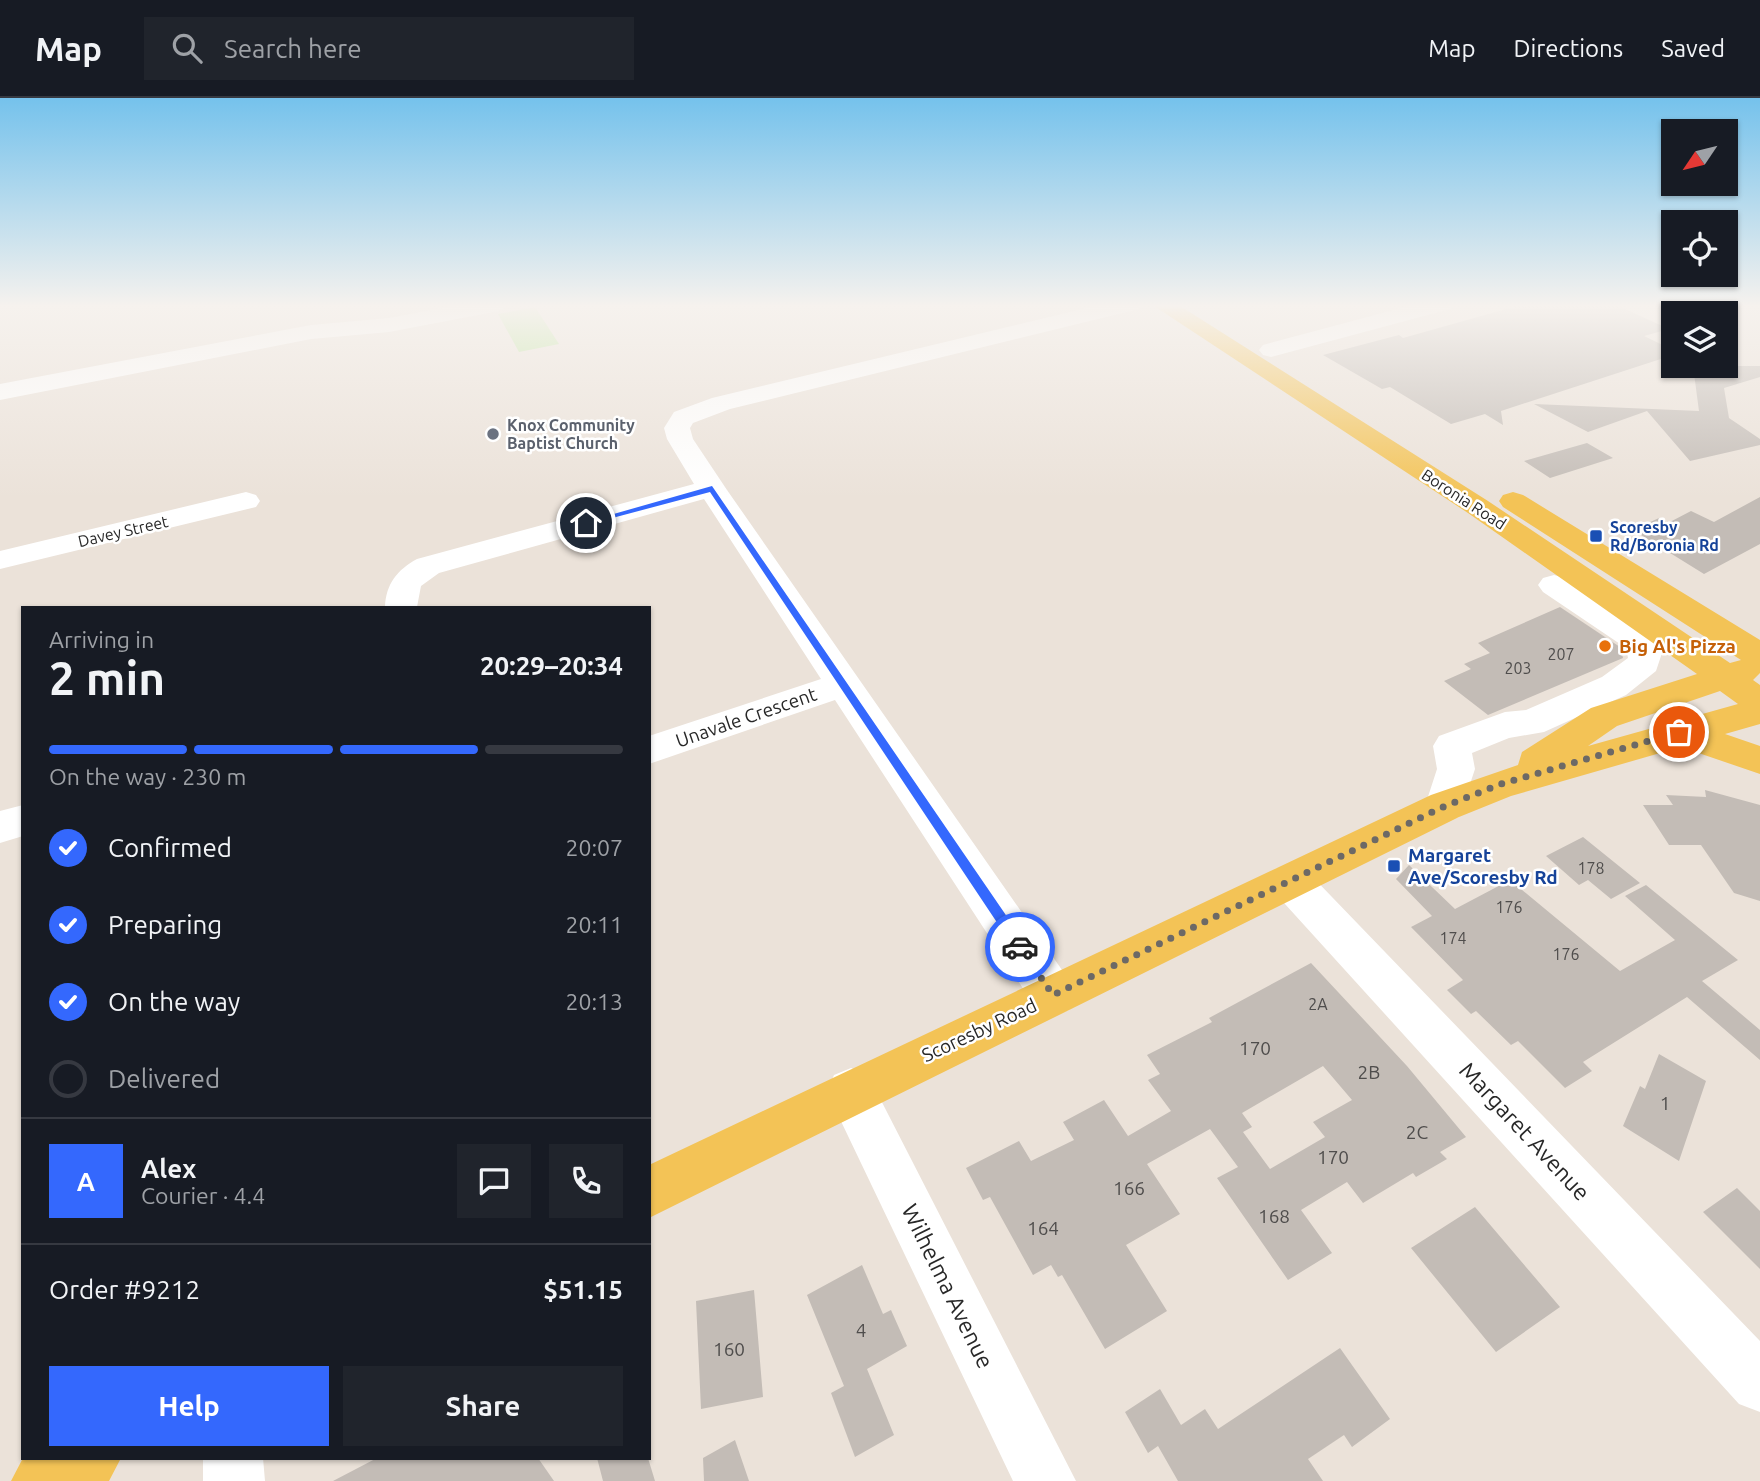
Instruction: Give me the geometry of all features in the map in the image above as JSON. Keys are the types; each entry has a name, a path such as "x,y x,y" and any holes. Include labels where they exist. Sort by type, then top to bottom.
{"main road":[{"name":"Boronia Road","path":"1262,369 1478,507 1725,675 1760,703"},
{"name":"Boronia Road","path":"1301,369 1760,656"},
{"path":"1673,600 1760,633"},
{"name":"Scoresby Road","path":"1501,784 1604,717 1725,675 1760,668"},
{"name":"Scoresby Road","path":"651,1191 851,1091 1445,806 1501,784 1760,711"},
{"path":"1679,732 1760,760"},
{"path":"42,1481 86,1460"}],"street":[{"path":"0,392 122,369"},
{"path":"861,369 698,410 683,418 677,428 680,439 1053,995"},
{"path":"401,606 401,590 410,575 428,566 712,488"},
{"name":"Davey Street","path":"0,560 246,501"},
{"path":"1445,806 1456,769 1452,746 1505,725 1531,723 1614,686 1644,663 1646,650 1639,640 1553,584"},
{"name":"Unavale Crescent","path":"651,749 843,684"},
{"path":"0,827 21,821"},
{"name":"Margaret Avenue","path":"1290,881 1760,1383"},
{"name":"Wilhelma Avenue","path":"851,1091 1045,1481"},
{"path":"233,1460 234,1481"}],"building":[{"path":"1346,369 1631,369 1501,411 1503,425 1485,414 1451,424 1390,387 1382,389"},
{"path":"1738,369 1760,369 1760,377 1724,388 1729,418 1760,439 1760,445 1690,461 1647,411 1588,432 1534,404 1699,411 1695,378 1738,378"},
{"path":"1587,443 1613,458 1550,478 1524,461"},
{"path":"1760,497 1760,544 1704,574 1633,530 1659,518 1668,523 1691,511 1714,522"},
{"path":"1560,607 1620,647 1623,658 1488,715 1444,681 1471,669 1464,664 1490,653 1478,643"},
{"path":"1705,790 1760,805 1760,901 1734,893 1701,845 1669,845 1643,805 1673,805 1666,795 1706,797"},
{"path":"1583,837 1640,883 1611,899 1588,880 1579,885 1546,856"},
{"path":"1409,865 1455,909 1510,880 1620,971 1675,940 1625,896 1646,885 1738,960 1702,981 1760,1030 1760,1060 1687,997 1583,1062 1592,1071 1565,1088 1518,1041 1511,1045 1476,1011 1471,1014 1447,990 1463,980 1411,927 1432,916 1396,879"},
{"path":"1311,963 1407,1066 1466,1137 1440,1152 1447,1159 1416,1177 1413,1173 1363,1203 1347,1182 1301,1210 1332,1253 1288,1280 1217,1178 1238,1167 1210,1129 1147,1164 1180,1214 1126,1245 1167,1311 1105,1349 1062,1275 1058,1277 1051,1265 1033,1275 990,1197 983,1200 966,1168 1019,1141 1031,1161 1074,1140 1063,1122 1104,1100 1128,1136 1171,1111 1148,1080 1160,1074 1147,1055 1212,1022 1209,1018","holes":["1323,1066 1352,1100 1313,1122 1325,1137 1270,1169 1243,1132 1252,1127 1242,1113"]},
{"path":"1659,1054 1706,1081 1679,1161 1623,1126 1640,1086 1645,1089"},
{"path":"1737,1188 1760,1211 1760,1269 1703,1212"},
{"path":"1475,1207 1560,1307 1496,1352 1411,1248"},
{"path":"862,1265 883,1314 891,1310 907,1346 867,1369 894,1435 855,1457 831,1393 844,1386 807,1295"},
{"path":"754,1290 763,1397 701,1409 696,1301"},
{"path":"1340,1348 1390,1419 1352,1447 1344,1435 1308,1459 1323,1481 1178,1481 1158,1446 1148,1453 1125,1412 1160,1389 1181,1425 1205,1409 1218,1429"},
{"path":"735,1440 749,1481 704,1481 703,1458"},
{"path":"373,1460 539,1460 554,1481 333,1481"},
{"path":"598,1460 649,1460 655,1481 603,1481"}],"way so far":[{"path":"1020,947 1053,995 1445,806 1501,784 1679,732"}],"place":[{"name":"Knox Community Baptist Church","path":"493,434"},
{"name":"Scoresby Rd/Boronia Rd","path":"1596,536"},
{"name":"Big Al's Pizza","path":"1605,646"},
{"name":"Margaret Ave/Scoresby Rd","path":"1394,866"}],"route":[{"path":"586,523 712,488 1020,947"}]}
